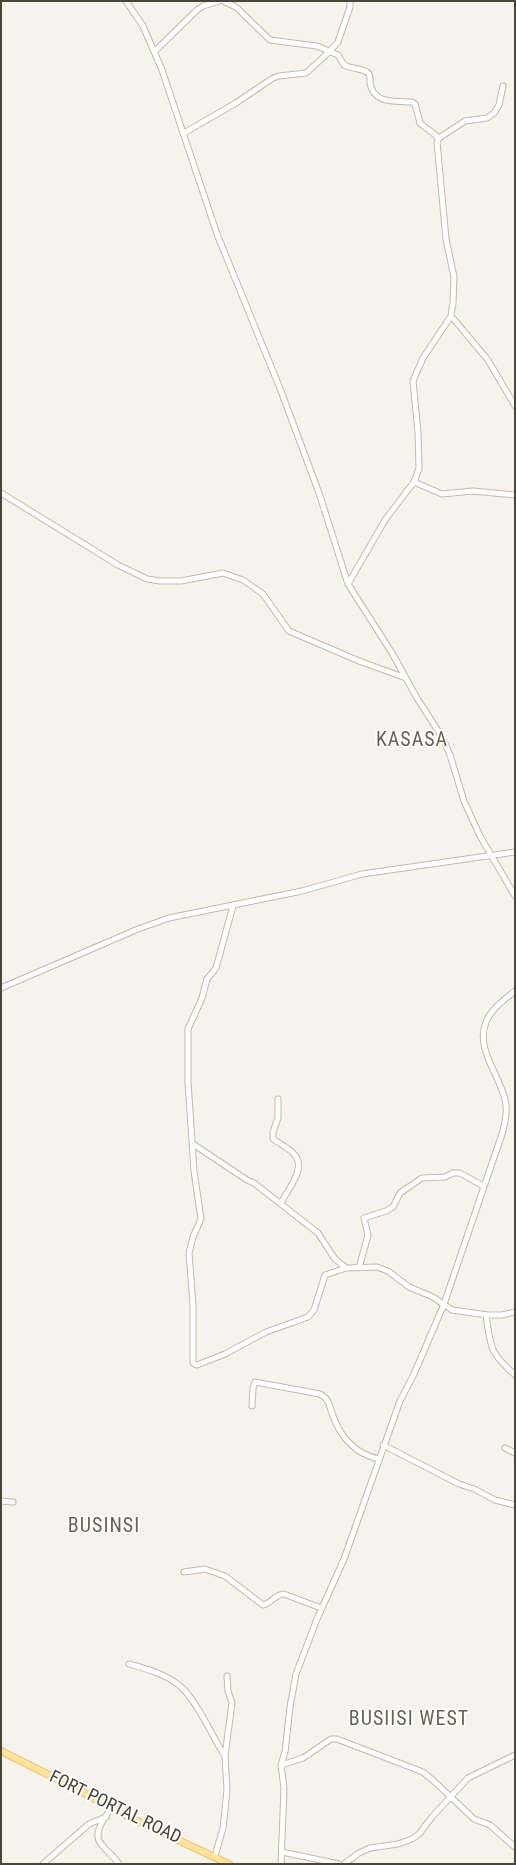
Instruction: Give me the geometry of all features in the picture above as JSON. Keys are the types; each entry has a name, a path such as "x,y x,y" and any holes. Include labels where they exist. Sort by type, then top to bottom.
{"main road":[{"name":"FORT PORTAL ROAD","path":"1,1752 111,1808 229,1864"}],"street":[{"path":"126,1 143,26 155,51 217,234 266,352 319,492 348,584 442,737 450,754 464,801 489,856 515,896"},
{"path":"155,51 197,10 219,1"},
{"path":"224,1 236,7 270,40 317,46 338,55 344,65 369,73 371,89 376,97 381,100 412,102 415,104 420,123 439,138"},
{"path":"184,133 236,103 273,78 306,73 338,42 350,7 350,1"},
{"path":"348,584 385,520 414,482 419,468 413,381 423,358 451,316 454,277 446,239 437,142 439,138 465,121 487,118 494,113 499,105 503,86"},
{"path":"451,316 488,360 515,406"},
{"path":"414,482 442,494 473,491 515,495"},
{"path":"1,493 118,565 147,579 181,581 223,573 243,580 263,594 289,631 359,661 406,678"},
{"path":"1,988 138,929 169,918 201,910 233,906 243,902 316,887 362,874 515,852"},
{"path":"233,906 216,968 207,979 202,998 188,1029 188,1082 196,1183 201,1219 193,1237 189,1254 194,1364 225,1354 266,1332 308,1318 314,1310 325,1275 346,1268 377,1267 384,1269 409,1287 428,1294 452,1310 486,1315 502,1315 515,1312"},
{"path":"281,1864 284,1788 281,1764 285,1752 296,1674 321,1608 344,1559 400,1401 414,1374 444,1304 503,1131 506,1101 485,1047 484,1029 486,1022 493,1012 515,991"},
{"path":"278,1099 278,1118 273,1132 273,1139 295,1154 299,1163 297,1173 281,1203"},
{"path":"193,1144 254,1183 281,1203 318,1233 335,1259 346,1268"},
{"path":"359,1268 368,1235 364,1218 393,1207 400,1193 417,1180 460,1173 483,1186"},
{"path":"486,1315 494,1356 515,1375"},
{"path":"252,1406 255,1382 320,1394 328,1399 337,1425 347,1441 360,1453 379,1459"},
{"path":"383,1445 425,1466 436,1474 474,1489 492,1499 515,1505"},
{"path":"505,1448 515,1453"},
{"path":"1,1502 14,1502"},
{"path":"184,1572 205,1569 225,1576 263,1605 278,1594 284,1594 321,1608"},
{"path":"130,1664 165,1676 180,1686 190,1698 225,1756"},
{"path":"215,1856 225,1812 227,1790 225,1756 232,1703 228,1691 227,1676"},
{"path":"281,1764 303,1758 331,1739 337,1739 423,1772 474,1819 490,1825 515,1847"},
{"path":"344,1864 364,1850 412,1839 419,1834 471,1776 515,1755"},
{"path":"111,1808 98,1832 98,1837 100,1844 119,1864"},
{"path":"43,1864 89,1824 106,1817"},
{"path":"282,1852 339,1864"}],"district":[{"name":"KASASA","path":"412,741"},
{"name":"BUSINSI","path":"104,1527"},
{"name":"BUSIISI WEST","path":"409,1720"}]}
